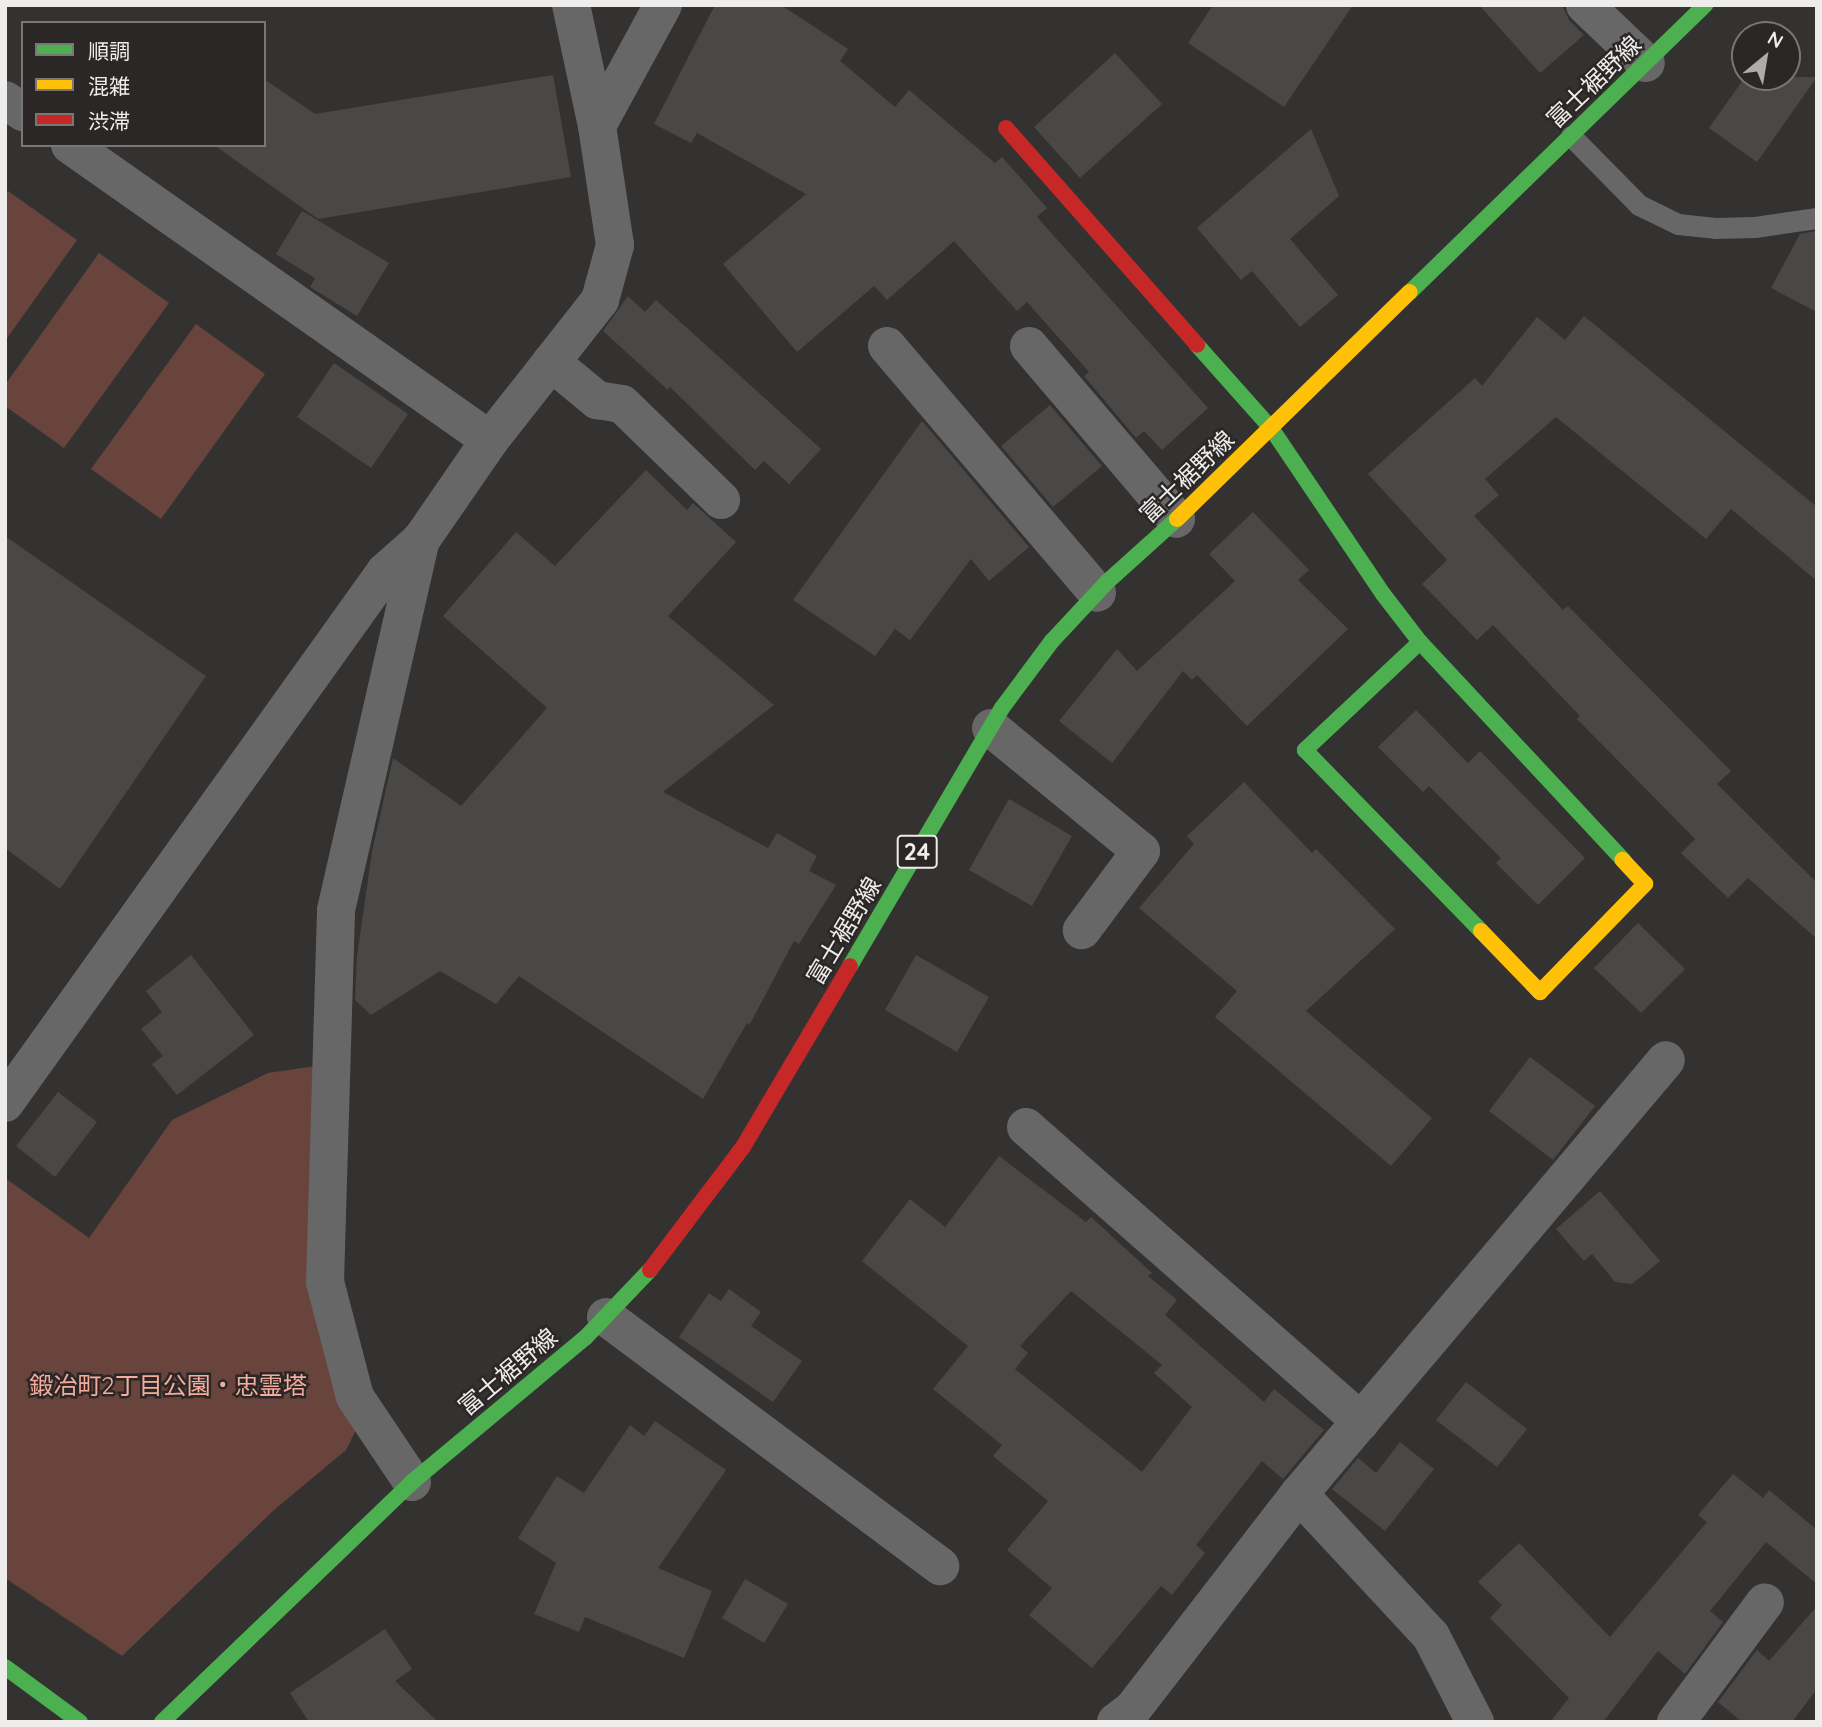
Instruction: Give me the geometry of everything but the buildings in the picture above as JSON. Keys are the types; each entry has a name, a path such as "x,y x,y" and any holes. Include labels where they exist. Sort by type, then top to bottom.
{"main road":[{"name":"富士裾野線","path":"162,1722 412,1482 585,1338 659,1262 743,1147 991,728 1052,641 1097,593 1271,428 1705,5"},
{"path":"1006,128 1271,428 1383,594 1420,642 1645,884 1540,992 1305,750 1420,642"},
{"path":"5,1667 80,1722"}],"street":[{"path":"5,1103 384,572 421,540 491,440 600,300 615,245 597,126 571,5"},
{"path":"597,126 663,5"},
{"path":"1585,5 1646,63"},
{"path":"5,100 21,111"},
{"path":"73,147 491,440"},
{"path":"887,346 1097,593"},
{"path":"1029,346 1176,519"},
{"path":"551,362 597,400 622,404 721,500"},
{"path":"412,1482 355,1397 325,1282 336,910 421,540"},
{"path":"991,728 1141,851 1083,930"},
{"path":"1115,1722 1132,1710 1299,1494 1666,1060"},
{"path":"1026,1127 1361,1421"},
{"path":"606,1317 940,1566"},
{"path":"1299,1494 1430,1636 1475,1722"},
{"path":"1676,1722 1765,1602"}],"lane":[{"path":"1572,136 1639,205 1678,224 1714,228 1742,227 1817,218"}],"green space":[{"path":"8,191 77,240 5,341 5,195"},
{"path":"99,253 169,303 64,448 5,406 5,385"},
{"path":"196,324 265,374 161,519 91,469"},
{"name":"鍛冶町2丁目公園・忠霊塔","path":"316,1066 356,1430 346,1450 274,1510 122,1656 5,1578 5,1178 89,1238 172,1120 268,1073"}],"traffic: fast":[{"path":"1410,292 1705,5"},
{"path":"1197,345 1271,428 1383,594 1420,642 1623,860"},
{"path":"850,966 1002,708 1052,641 1107,582 1177,519"},
{"path":"1420,642 1305,750 1481,931"},
{"path":"162,1722 412,1482 585,1338 650,1270"},
{"path":"5,1667 80,1722"}],"traffic: slow":[{"path":"1177,519 1410,292"},
{"path":"1481,931 1540,992 1645,884 1623,860"}],"traffic: jam":[{"path":"1006,128 1197,345"},
{"path":"650,1270 743,1147 850,966"}]}
